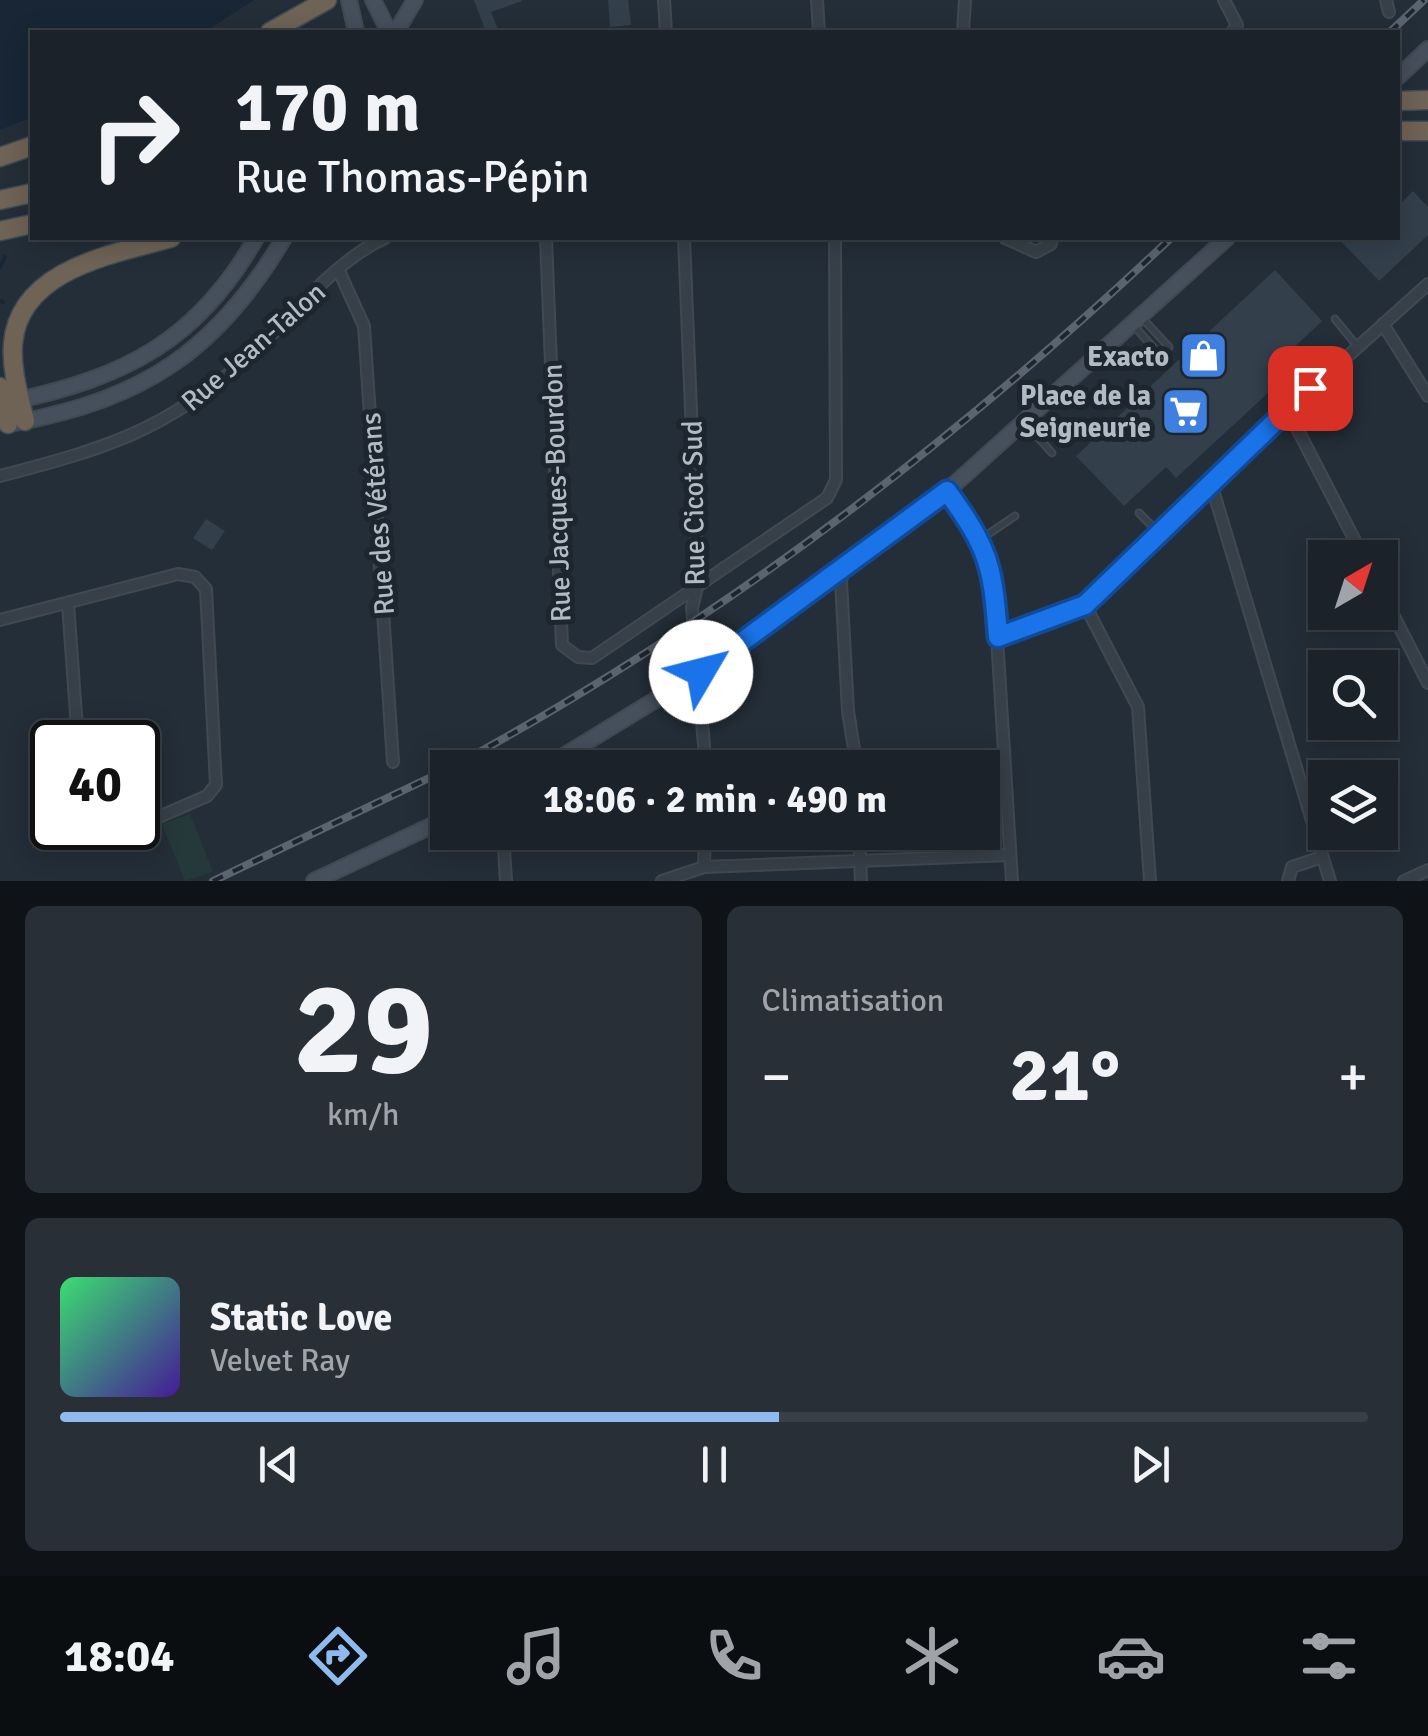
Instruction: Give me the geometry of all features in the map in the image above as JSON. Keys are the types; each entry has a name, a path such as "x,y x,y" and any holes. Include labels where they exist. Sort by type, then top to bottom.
{"highway":[{"path":"274,30 327,0"},
{"path":"1400,100 1428,100"},
{"path":"1400,131 1428,131"},
{"path":"0,157 30,147"},
{"path":"0,200 30,193"},
{"path":"0,230 30,224"},
{"path":"11,424 6,399 14,336 36,294 74,268 165,240"}],"street":[{"path":"348,0 356,30"},
{"path":"374,0 391,30"},
{"path":"393,30 415,0"},
{"path":"664,0 666,30"},
{"path":"817,0 819,30"},
{"path":"963,30 964,0"},
{"path":"1224,0 1237,25 1233,30"},
{"path":"1400,75 1428,49"},
{"path":"6,399 92,382 154,351 208,306 255,240"},
{"path":"11,424 119,396 183,358 242,301 283,240"},
{"name":"Rue Jean-Talon","path":"0,476 122,442 191,404 246,360 339,272 381,240"},
{"name":"Rue Jacques-Bourdon","path":"546,240 562,645 578,657 592,658 698,583"},
{"name":"Rue Cicot Sud","path":"684,240 698,583 692,608 701,672 705,750"},
{"path":"698,583 826,498 836,480 835,240"},
{"path":"1009,240 1036,252 1051,240"},
{"path":"573,750 701,672 947,491 1225,240"},
{"name":"Rue des Vétérans","path":"339,272 364,326 393,762"},
{"path":"998,637 1085,605 1210,480 1428,284"},
{"path":"1382,324 1428,396"},
{"path":"1287,409 1355,540"},
{"path":"1210,480 1330,881"},
{"path":"947,491 981,538 993,572 1012,881"},
{"path":"846,564 841,581 848,711 854,750"},
{"path":"0,620 178,574 195,577 206,589 216,785 208,796 160,817"},
{"path":"68,604 76,720"},
{"path":"1085,605 1138,707 1150,881"},
{"path":"1398,624 1428,683"},
{"path":"314,881 430,826"},
{"path":"504,850 506,881"},
{"path":"704,850 704,867"},
{"path":"860,850 861,881"},
{"path":"662,881 704,867 1010,855"},
{"path":"1288,881 1292,867 1322,857"},
{"path":"1404,881 1428,870"}],"lane":[{"path":"1335,319 1358,346"},
{"path":"1137,321 1169,347"},
{"path":"1137,321 1160,355"},
{"path":"1025,423 1052,453"},
{"path":"1139,513 1158,532"},
{"path":"981,538 1016,516"}],"shaded area":[{"path":"190,814 213,872 185,881 162,824"}],"water":[{"path":"0,0 254,0 208,30 30,30 30,118 0,130"}],"building":[{"path":"474,0 522,1 491,12 498,30 485,30"},
{"path":"608,0 628,0 631,25 610,27"},
{"path":"1413,191 1428,207 1428,235 1379,281 1340,240 1400,240 1400,204"},
{"name":"Place de la Seigneurie","path":"1275,270 1322,321 1286,355 1297,366 1176,478 1166,467 1124,506 1076,456"},
{"path":"206,519 225,531 212,550 193,538"}],"waterway":[{"path":"0,267 5,257"}],"railway":[{"path":"1392,30 1424,0"},
{"path":"482,750 644,654 828,527 1003,388 1169,240"},
{"path":"213,881 430,778"}],"place":[{"name":"Exacto","path":"1204,356"},
{"name":"Place de la Seigneurie","path":"1186,411"}],"route":[{"path":"701,672 947,491 981,538 993,572 998,637 1085,605 1210,480 1310,388"}]}
